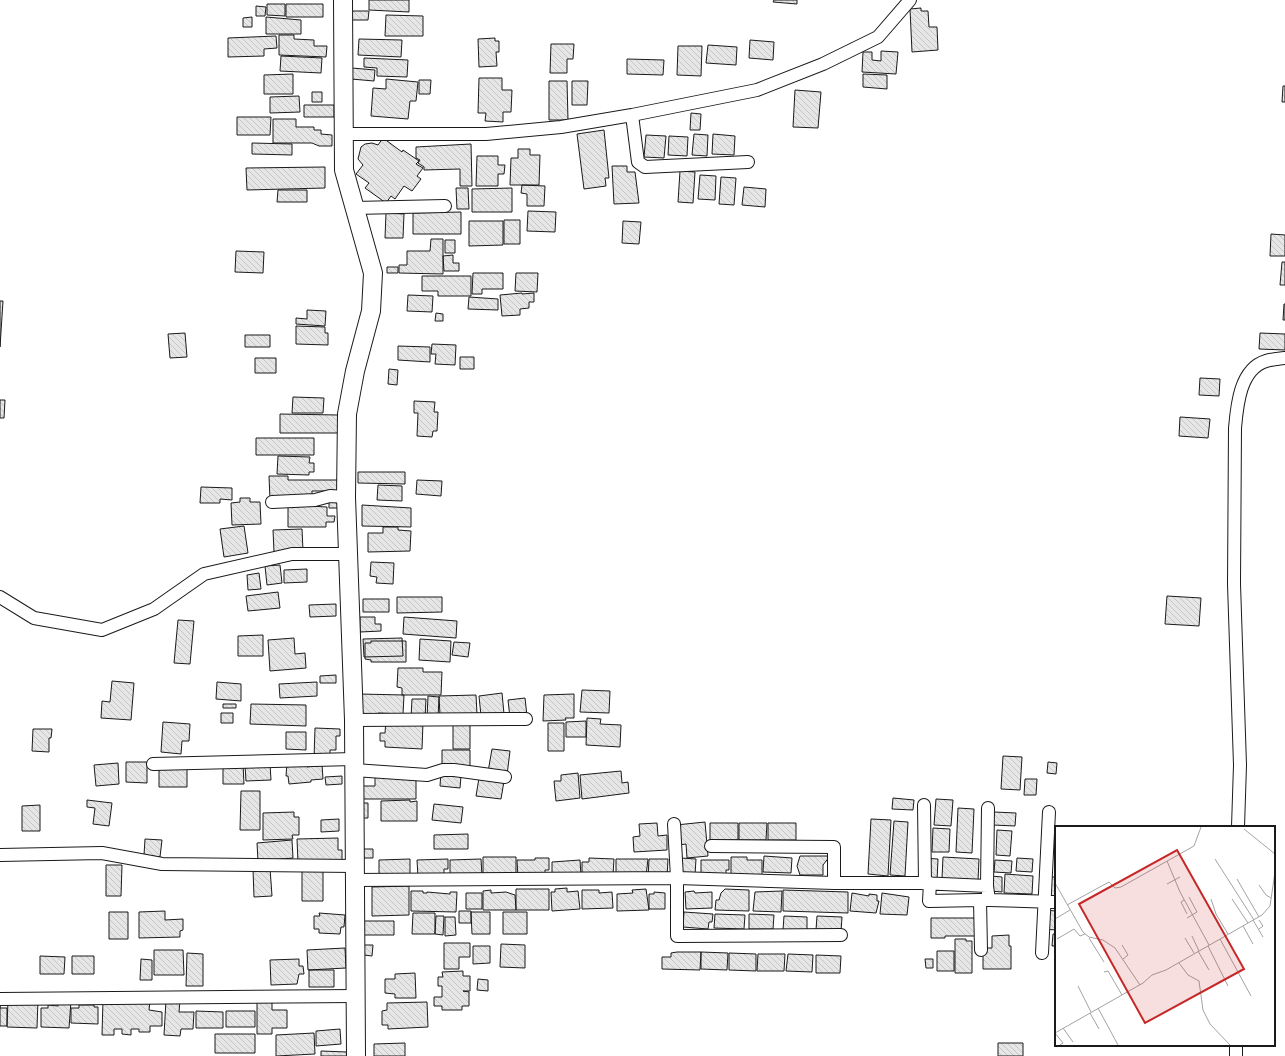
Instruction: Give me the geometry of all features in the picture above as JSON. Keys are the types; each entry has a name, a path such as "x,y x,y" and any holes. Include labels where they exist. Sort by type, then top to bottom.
{"street":[{"path":"343,0 344,170 373,273 373,296 371,311 355,371 347,414 346,497 354,720 356,1056"},
{"path":"343,134 486,134 561,127 632,115 757,90 823,64 878,37 910,0"},
{"path":"632,115 638,162 645,167 748,162"},
{"path":"354,208 444,206"},
{"path":"1238,826 1240,765 1234,584 1235,428 1237,404 1243,385 1254,368 1266,361 1285,358"},
{"path":"272,502 315,500 330,496 346,497"},
{"path":"0,597 34,618 102,630 154,609 204,574 292,554 348,554"},
{"path":"354,720 526,719"},
{"path":"153,764 354,764 427,775 443,770 454,770 505,777"},
{"path":"924,805 929,901 985,900 1050,902"},
{"path":"981,950 987,886 988,808"},
{"path":"1042,953 1050,902 1048,812"},
{"path":"674,824 677,878 677,936 841,935"},
{"path":"711,846 834,847 834,883"},
{"path":"0,855 102,853 162,864 355,873 677,878 834,883 927,883 987,886"},
{"path":"0,999 356,996"}],"building":[{"path":"369,0 409,0 409,12 369,10"},
{"path":"774,0 797,0 797,4 773,2"},
{"path":"267,4 285,4 285,16 267,15"},
{"path":"286,4 323,4 323,17 286,17"},
{"path":"256,6 266,7 265,16 256,16"},
{"path":"921,8 921,11 928,11 929,27 937,27 938,50 912,52 910,9"},
{"path":"352,11 369,11 368,20 352,20"},
{"path":"386,15 423,16 423,36 385,36"},
{"path":"252,17 252,27 243,27 243,18"},
{"path":"266,17 301,20 301,34 266,34"},
{"path":"279,35 294,35 294,39 314,40 314,46 327,46 326,57 279,55"},
{"path":"276,36 277,48 264,49 264,56 228,57 228,38"},
{"path":"495,38 495,41 499,41 499,52 496,52 497,66 479,67 478,39"},
{"path":"359,39 402,40 401,57 358,55"},
{"path":"750,40 774,42 773,60 749,58"},
{"path":"551,44 574,44 573,59 567,59 567,73 550,73"},
{"path":"708,45 737,47 736,65 706,63"},
{"path":"678,46 702,46 701,76 677,75"},
{"path":"881,51 898,52 896,74 862,72 863,52 872,52 872,60 881,61"},
{"path":"281,56 322,58 321,73 280,71"},
{"path":"364,58 408,60 407,77 377,76 377,68 364,67"},
{"path":"627,59 664,60 663,75 627,74"},
{"path":"352,68 375,70 374,81 351,79"},
{"path":"293,74 293,94 264,94 264,75"},
{"path":"863,74 887,75 887,89 863,87"},
{"path":"479,78 502,78 502,90 512,90 511,112 503,112 503,122 485,121 486,113 478,113"},
{"path":"386,79 418,82 416,101 410,101 408,119 371,116 373,88 386,89"},
{"path":"419,80 431,80 430,94 419,94"},
{"path":"549,81 567,81 568,120 549,120"},
{"path":"572,81 588,81 587,105 572,105"},
{"path":"1283,86 1285,86 1285,102 1282,102"},
{"path":"795,90 821,92 818,128 793,127"},
{"path":"312,92 322,92 322,102 312,102"},
{"path":"299,96 300,112 270,113 270,97"},
{"path":"304,105 334,105 334,117 304,117"},
{"path":"691,113 701,114 700,130 690,130"},
{"path":"237,117 271,117 270,135 237,135"},
{"path":"273,119 296,119 296,127 314,127 314,130 321,130 321,134 332,135 332,146 319,146 312,143 273,143"},
{"path":"604,130 609,178 605,178 606,186 584,189 577,134"},
{"path":"694,134 708,135 707,156 692,155"},
{"path":"713,134 735,136 734,155 712,154"},
{"path":"646,135 666,136 664,158 644,157"},
{"path":"669,136 688,137 687,156 668,155"},
{"path":"383,138 402,152 403,150 419,161 416,164 423,168 417,176 421,179 412,191 404,186 395,199 391,196 386,203 365,188 369,183 356,174 363,165 358,159 361,147 365,144 372,143 378,145"},
{"path":"252,143 292,144 292,155 252,154"},
{"path":"471,144 472,186 460,186 460,169 424,170 424,167 418,163 420,160 416,158 416,147"},
{"path":"518,149 530,149 530,155 540,155 539,185 510,185 511,158 518,158"},
{"path":"477,156 498,156 498,165 505,165 504,174 498,174 498,186 476,186"},
{"path":"612,166 627,166 627,172 635,172 639,203 614,204"},
{"path":"325,167 325,188 247,190 246,168"},
{"path":"680,171 695,172 693,203 678,202"},
{"path":"700,175 716,176 715,200 698,199"},
{"path":"721,177 736,178 734,205 719,204"},
{"path":"522,185 545,186 544,206 527,206 527,194 521,193"},
{"path":"744,187 766,189 765,207 742,205"},
{"path":"456,188 468,188 469,209 457,209"},
{"path":"512,188 512,212 472,212 472,189"},
{"path":"278,190 307,190 307,202 277,202"},
{"path":"528,211 556,212 555,232 527,231"},
{"path":"461,212 461,234 413,234 413,213"},
{"path":"386,213 404,214 403,238 385,238"},
{"path":"504,220 520,220 520,244 504,244"},
{"path":"469,221 503,221 503,245 469,246"},
{"path":"623,221 641,222 639,244 622,243"},
{"path":"1271,234 1285,235 1285,256 1270,256"},
{"path":"431,239 443,239 443,274 399,273 399,265 407,265 407,251 430,251"},
{"path":"445,240 455,240 455,253 445,253"},
{"path":"236,251 264,252 263,273 235,272"},
{"path":"453,255 453,263 459,263 459,271 444,271 443,256"},
{"path":"1282,262 1285,262 1285,285 1280,285"},
{"path":"387,267 398,267 398,273 387,273"},
{"path":"473,273 503,273 503,289 482,289 482,294 472,294"},
{"path":"516,273 538,273 537,292 515,291"},
{"path":"422,276 471,276 471,296 438,296 438,291 422,291"},
{"path":"534,293 534,302 529,302 529,308 520,309 520,315 502,316 500,295"},
{"path":"408,295 433,296 432,312 407,311"},
{"path":"469,297 498,299 498,310 468,309"},
{"path":"0,301 3,301 0,347"},
{"path":"1284,304 1285,320 1283,320"},
{"path":"307,310 326,311 325,326 296,324 296,318 307,319"},
{"path":"436,313 443,314 443,321 435,321"},
{"path":"296,326 325,327 325,333 328,333 328,345 296,344"},
{"path":"185,333 187,357 170,358 168,334"},
{"path":"1260,333 1285,334 1285,350 1259,349"},
{"path":"245,335 270,335 270,347 245,347"},
{"path":"432,344 456,345 455,365 435,364 436,354 431,354"},
{"path":"398,346 430,347 430,362 398,360"},
{"path":"460,357 474,357 474,369 460,369"},
{"path":"255,358 276,358 276,373 255,373"},
{"path":"389,369 398,370 397,385 388,384"},
{"path":"1200,378 1220,379 1219,396 1199,395"},
{"path":"293,397 324,398 323,413 292,413"},
{"path":"0,400 5,400 4,418 0,418"},
{"path":"414,401 435,402 434,412 438,412 437,431 433,431 432,437 417,436 418,413 414,413"},
{"path":"280,414 338,415 338,433 280,433"},
{"path":"1180,417 1210,419 1208,438 1179,436"},
{"path":"256,438 314,438 314,455 256,455"},
{"path":"278,456 310,457 309,463 314,463 314,472 309,472 309,475 277,474"},
{"path":"358,472 405,472 405,484 358,483"},
{"path":"269,476 288,476 288,480 338,480 339,491 312,491 312,500 270,500"},
{"path":"417,480 442,481 441,496 416,494"},
{"path":"378,485 402,486 402,501 377,500"},
{"path":"201,487 232,488 232,500 220,499 220,503 200,503"},
{"path":"240,498 250,498 250,502 260,502 261,524 232,525 231,503 240,502"},
{"path":"329,500 340,500 340,508 329,508"},
{"path":"288,502 309,502 309,506 327,507 327,516 335,516 334,522 326,522 326,527 288,527"},
{"path":"362,505 411,508 411,527 362,526"},
{"path":"244,526 248,553 224,557 220,529"},
{"path":"383,527 398,527 398,530 411,531 410,551 368,552 368,533 383,533"},
{"path":"302,529 303,551 274,552 273,530"},
{"path":"371,562 394,563 393,584 376,583 377,577 370,576"},
{"path":"280,565 282,583 267,585 265,566"},
{"path":"307,569 307,582 284,583 284,570"},
{"path":"259,573 261,589 248,590 247,575"},
{"path":"278,592 280,608 248,611 246,596"},
{"path":"1167,596 1201,598 1199,626 1165,624"},
{"path":"397,597 442,597 442,612 397,613"},
{"path":"363,599 389,599 389,612 363,612"},
{"path":"336,604 336,616 310,617 309,605"},
{"path":"360,617 375,617 375,624 381,624 381,631 360,632"},
{"path":"404,617 457,621 456,638 403,634"},
{"path":"178,620 194,621 190,664 174,663"},
{"path":"263,635 263,656 238,656 238,636"},
{"path":"294,638 295,654 305,653 306,668 270,671 268,640"},
{"path":"402,638 403,656 364,657 363,639"},
{"path":"420,639 451,641 450,662 419,660"},
{"path":"371,641 406,641 406,662 371,662 371,660 365,659 365,643 371,643"},
{"path":"454,642 470,643 468,657 452,655"},
{"path":"398,668 423,668 423,672 442,672 441,695 402,695 402,688 397,687"},
{"path":"336,675 336,683 320,683 320,676"},
{"path":"112,681 134,683 131,720 101,718 102,701 110,702"},
{"path":"217,682 241,684 241,701 216,699"},
{"path":"317,682 317,696 280,698 279,684"},
{"path":"582,690 610,691 609,713 580,712"},
{"path":"502,693 504,714 481,716 479,696"},
{"path":"359,694 404,695 403,714 378,713 377,718 358,717"},
{"path":"574,694 574,718 565,718 566,720 543,721 544,695"},
{"path":"476,695 477,714 440,715 439,696"},
{"path":"428,696 439,697 438,719 427,718"},
{"path":"525,698 527,716 510,718 508,700"},
{"path":"412,699 426,699 425,718 411,718"},
{"path":"223,704 236,704 236,708 223,708"},
{"path":"251,704 306,705 306,726 250,724"},
{"path":"221,713 233,713 233,723 221,723"},
{"path":"587,718 601,719 600,724 621,725 620,747 586,745"},
{"path":"386,720 423,722 422,749 385,747 385,741 380,741 380,733 385,733"},
{"path":"586,721 586,737 566,737 566,722"},
{"path":"163,722 190,724 189,741 182,741 181,754 161,752"},
{"path":"548,723 564,723 564,751 548,751"},
{"path":"453,725 470,725 470,749 453,749"},
{"path":"315,728 340,729 340,736 336,736 336,750 330,750 330,759 314,759"},
{"path":"33,729 52,729 51,738 49,738 49,752 32,751"},
{"path":"286,732 306,732 306,750 286,749"},
{"path":"492,749 510,751 507,775 488,772"},
{"path":"442,750 470,750 470,767 442,768"},
{"path":"1003,756 1022,757 1020,790 1001,789"},
{"path":"306,761 307,767 322,765 323,779 311,780 311,782 289,784 288,776 286,776 287,763"},
{"path":"126,762 147,762 147,783 126,782"},
{"path":"1048,762 1057,763 1056,774 1047,773"},
{"path":"118,763 119,784 96,786 94,765"},
{"path":"243,764 244,784 223,784 223,765"},
{"path":"270,764 271,780 246,781 245,765"},
{"path":"187,768 187,787 159,787 159,769"},
{"path":"621,771 622,783 628,782 629,793 582,799 580,775"},
{"path":"441,772 461,776 460,788 440,786"},
{"path":"578,773 580,798 556,801 554,781 561,781 561,775"},
{"path":"342,776 342,784 326,785 325,777"},
{"path":"375,776 416,779 416,799 358,799 358,786 375,786"},
{"path":"479,778 504,781 501,799 476,796"},
{"path":"1025,779 1037,779 1036,795 1024,795"},
{"path":"241,791 260,791 260,830 240,830"},
{"path":"893,798 914,800 913,810 892,809"},
{"path":"936,799 953,800 951,826 934,825"},
{"path":"87,800 112,803 109,826 93,824 95,808 87,807"},
{"path":"410,800 410,802 417,801 417,821 381,821 381,801"},
{"path":"360,803 368,803 368,818 361,818"},
{"path":"434,804 463,807 461,823 432,820"},
{"path":"40,805 40,831 22,831 22,806"},
{"path":"958,808 974,809 972,853 956,852"},
{"path":"294,812 294,817 299,817 299,835 292,835 293,839 263,840 263,813"},
{"path":"994,812 1016,813 1015,826 993,825"},
{"path":"339,819 339,831 321,832 321,820"},
{"path":"871,819 891,820 888,876 868,874"},
{"path":"894,821 908,822 905,876 890,875"},
{"path":"705,822 708,856 687,858 686,844 678,845 676,825"},
{"path":"657,823 658,836 667,835 667,850 634,852 633,837 640,836 639,824"},
{"path":"710,823 738,823 738,840 710,840"},
{"path":"739,823 767,823 766,840 739,840"},
{"path":"768,823 796,823 796,840 768,840"},
{"path":"933,828 950,829 949,852 932,852"},
{"path":"997,830 1012,831 1010,856 996,855"},
{"path":"468,834 468,849 434,849 434,835"},
{"path":"338,838 338,850 342,850 342,861 298,862 297,839"},
{"path":"145,839 162,840 160,857 144,855"},
{"path":"292,840 293,858 258,861 257,843"},
{"path":"359,849 373,849 373,858 359,858"},
{"path":"764,856 792,858 791,873 763,872"},
{"path":"800,856 830,856 823,865 823,875 800,875 797,866"},
{"path":"483,857 516,857 516,878 483,878"},
{"path":"731,857 747,857 747,860 762,860 762,877 731,877"},
{"path":"943,857 979,859 978,881 942,878"},
{"path":"535,858 549,858 549,870 545,870 545,878 518,878 517,860 535,860"},
{"path":"589,858 614,859 613,875 582,879 582,862 589,862"},
{"path":"681,858 696,859 695,875 680,875"},
{"path":"922,858 938,859 937,881 921,880"},
{"path":"1017,858 1033,859 1032,872 1016,871"},
{"path":"410,859 410,874 379,875 379,860"},
{"path":"448,859 448,869 444,869 444,877 418,877 417,860"},
{"path":"481,859 482,876 450,877 450,860"},
{"path":"616,859 648,859 646,876 616,876"},
{"path":"649,859 668,859 667,878 648,878"},
{"path":"580,860 581,876 552,878 552,862"},
{"path":"701,860 729,860 729,870 726,870 726,875 701,875"},
{"path":"995,860 1012,861 1011,873 994,872"},
{"path":"106,865 122,865 121,896 106,896"},
{"path":"270,868 272,896 254,897 253,869"},
{"path":"302,871 323,871 323,901 302,901"},
{"path":"1005,874 1033,876 1032,894 1004,893"},
{"path":"991,876 1002,877 1002,892 990,891"},
{"path":"1048,877 1055,877 1055,898 1047,897"},
{"path":"409,886 409,915 372,916 372,887"},
{"path":"567,888 567,892 578,891 580,909 552,911 551,892 555,892 555,889"},
{"path":"516,889 549,889 549,910 516,910"},
{"path":"646,889 649,910 617,911 617,894 633,893 632,890"},
{"path":"725,889 749,890 749,911 715,910 716,900 719,900 721,893"},
{"path":"491,890 491,893 506,892 515,895 516,910 483,910 483,891"},
{"path":"582,890 599,890 599,893 612,892 613,908 582,909"},
{"path":"783,890 848,892 848,913 783,911"},
{"path":"411,891 450,894 450,892 457,892 456,912 411,911"},
{"path":"694,891 695,893 712,892 712,908 686,909 685,892"},
{"path":"782,891 781,912 753,911 755,892"},
{"path":"654,892 665,893 665,909 649,909 649,894 654,894"},
{"path":"466,893 482,893 482,909 466,909"},
{"path":"852,893 869,896 869,894 877,895 877,901 879,901 876,913 850,911"},
{"path":"882,893 909,897 907,915 880,914"},
{"path":"1044,910 1055,911 1055,930 1043,929"},
{"path":"165,911 165,920 183,919 183,930 180,931 180,937 139,938 139,912"},
{"path":"459,911 471,911 471,923 459,923"},
{"path":"109,912 128,912 128,939 109,939"},
{"path":"471,912 490,912 490,934 472,934"},
{"path":"503,912 527,912 527,934 503,934"},
{"path":"684,912 713,914 712,922 709,922 708,929 683,927"},
{"path":"319,913 345,915 344,927 341,927 340,934 319,933 319,929 314,929 314,916 320,916"},
{"path":"413,913 435,913 435,934 412,934"},
{"path":"715,914 745,915 744,929 714,928"},
{"path":"749,914 774,915 773,929 749,929"},
{"path":"436,916 444,916 443,935 435,934"},
{"path":"784,916 807,917 807,930 783,930"},
{"path":"817,916 842,917 841,931 816,930"},
{"path":"445,917 455,917 456,935 445,936"},
{"path":"931,918 976,918 976,936 945,936 945,938 931,938"},
{"path":"364,921 394,921 394,935 364,935"},
{"path":"1053,934 1055,934 1055,946 1052,946"},
{"path":"1009,935 1009,946 1011,946 1011,969 983,969 983,948 992,948 992,936"},
{"path":"955,939 966,939 966,941 972,941 972,973 955,973"},
{"path":"444,943 470,943 470,957 459,957 459,969 444,969"},
{"path":"501,944 525,945 525,968 500,967"},
{"path":"364,945 373,945 372,956 364,955"},
{"path":"473,946 490,946 490,963 473,964"},
{"path":"345,948 346,968 308,970 307,950"},
{"path":"154,950 183,950 184,975 154,975"},
{"path":"937,951 954,951 954,971 937,971"},
{"path":"701,952 700,970 662,969 662,957 671,957 671,953"},
{"path":"701,952 728,953 727,970 701,969"},
{"path":"187,953 203,954 203,986 186,986"},
{"path":"729,953 756,954 756,971 729,970"},
{"path":"758,954 785,954 784,971 757,971"},
{"path":"788,954 813,955 812,972 786,971"},
{"path":"816,955 841,956 840,973 816,973"},
{"path":"40,956 65,957 64,974 40,974"},
{"path":"72,956 94,956 94,974 72,974"},
{"path":"141,959 152,960 152,980 140,980"},
{"path":"299,959 299,966 303,966 304,974 299,974 297,984 271,985 270,960"},
{"path":"925,959 933,959 933,968 926,968"},
{"path":"309,970 334,970 334,987 309,987"},
{"path":"463,971 463,976 470,976 470,991 463,991 469,992 469,1006 462,1006 462,1010 442,1010 442,1006 434,1006 434,997 442,997 442,986 438,986 438,977 443,977 442,972"},
{"path":"415,973 416,998 395,998 395,994 385,993 385,979 395,979 395,974"},
{"path":"478,979 488,980 488,991 477,990"},
{"path":"8,1000 38,1000 37,1028 7,1027"},
{"path":"58,1000 71,1001 69,1028 41,1027 41,1008 48,1008 48,1005 58,1006"},
{"path":"103,1000 150,1001 149,1010 162,1012 162,1026 150,1026 150,1032 139,1032 139,1029 131,1029 131,1035 122,1034 122,1029 114,1029 114,1035 102,1035"},
{"path":"166,1000 180,1000 179,1012 194,1012 193,1029 181,1029 180,1036 164,1035"},
{"path":"257,1000 272,1000 272,1010 287,1010 287,1028 272,1028 272,1034 257,1034"},
{"path":"427,1002 428,1027 388,1029 388,1025 382,1025 382,1011 387,1010 387,1003"},
{"path":"79,1005 94,1005 94,1007 98,1007 98,1024 71,1023 71,1008 79,1008"},
{"path":"0,1008 7,1008 7,1026 0,1026"},
{"path":"196,1011 223,1012 223,1028 196,1028"},
{"path":"226,1011 255,1011 255,1027 226,1027"},
{"path":"340,1029 341,1044 316,1046 316,1031"},
{"path":"314,1033 315,1054 276,1056 276,1035"},
{"path":"215,1034 255,1034 255,1053 215,1053"},
{"path":"405,1043 405,1056 374,1056 374,1044"},
{"path":"998,1043 1023,1043 1023,1056 998,1056"},
{"path":"321,1051 347,1052 347,1056 321,1056"}]}
